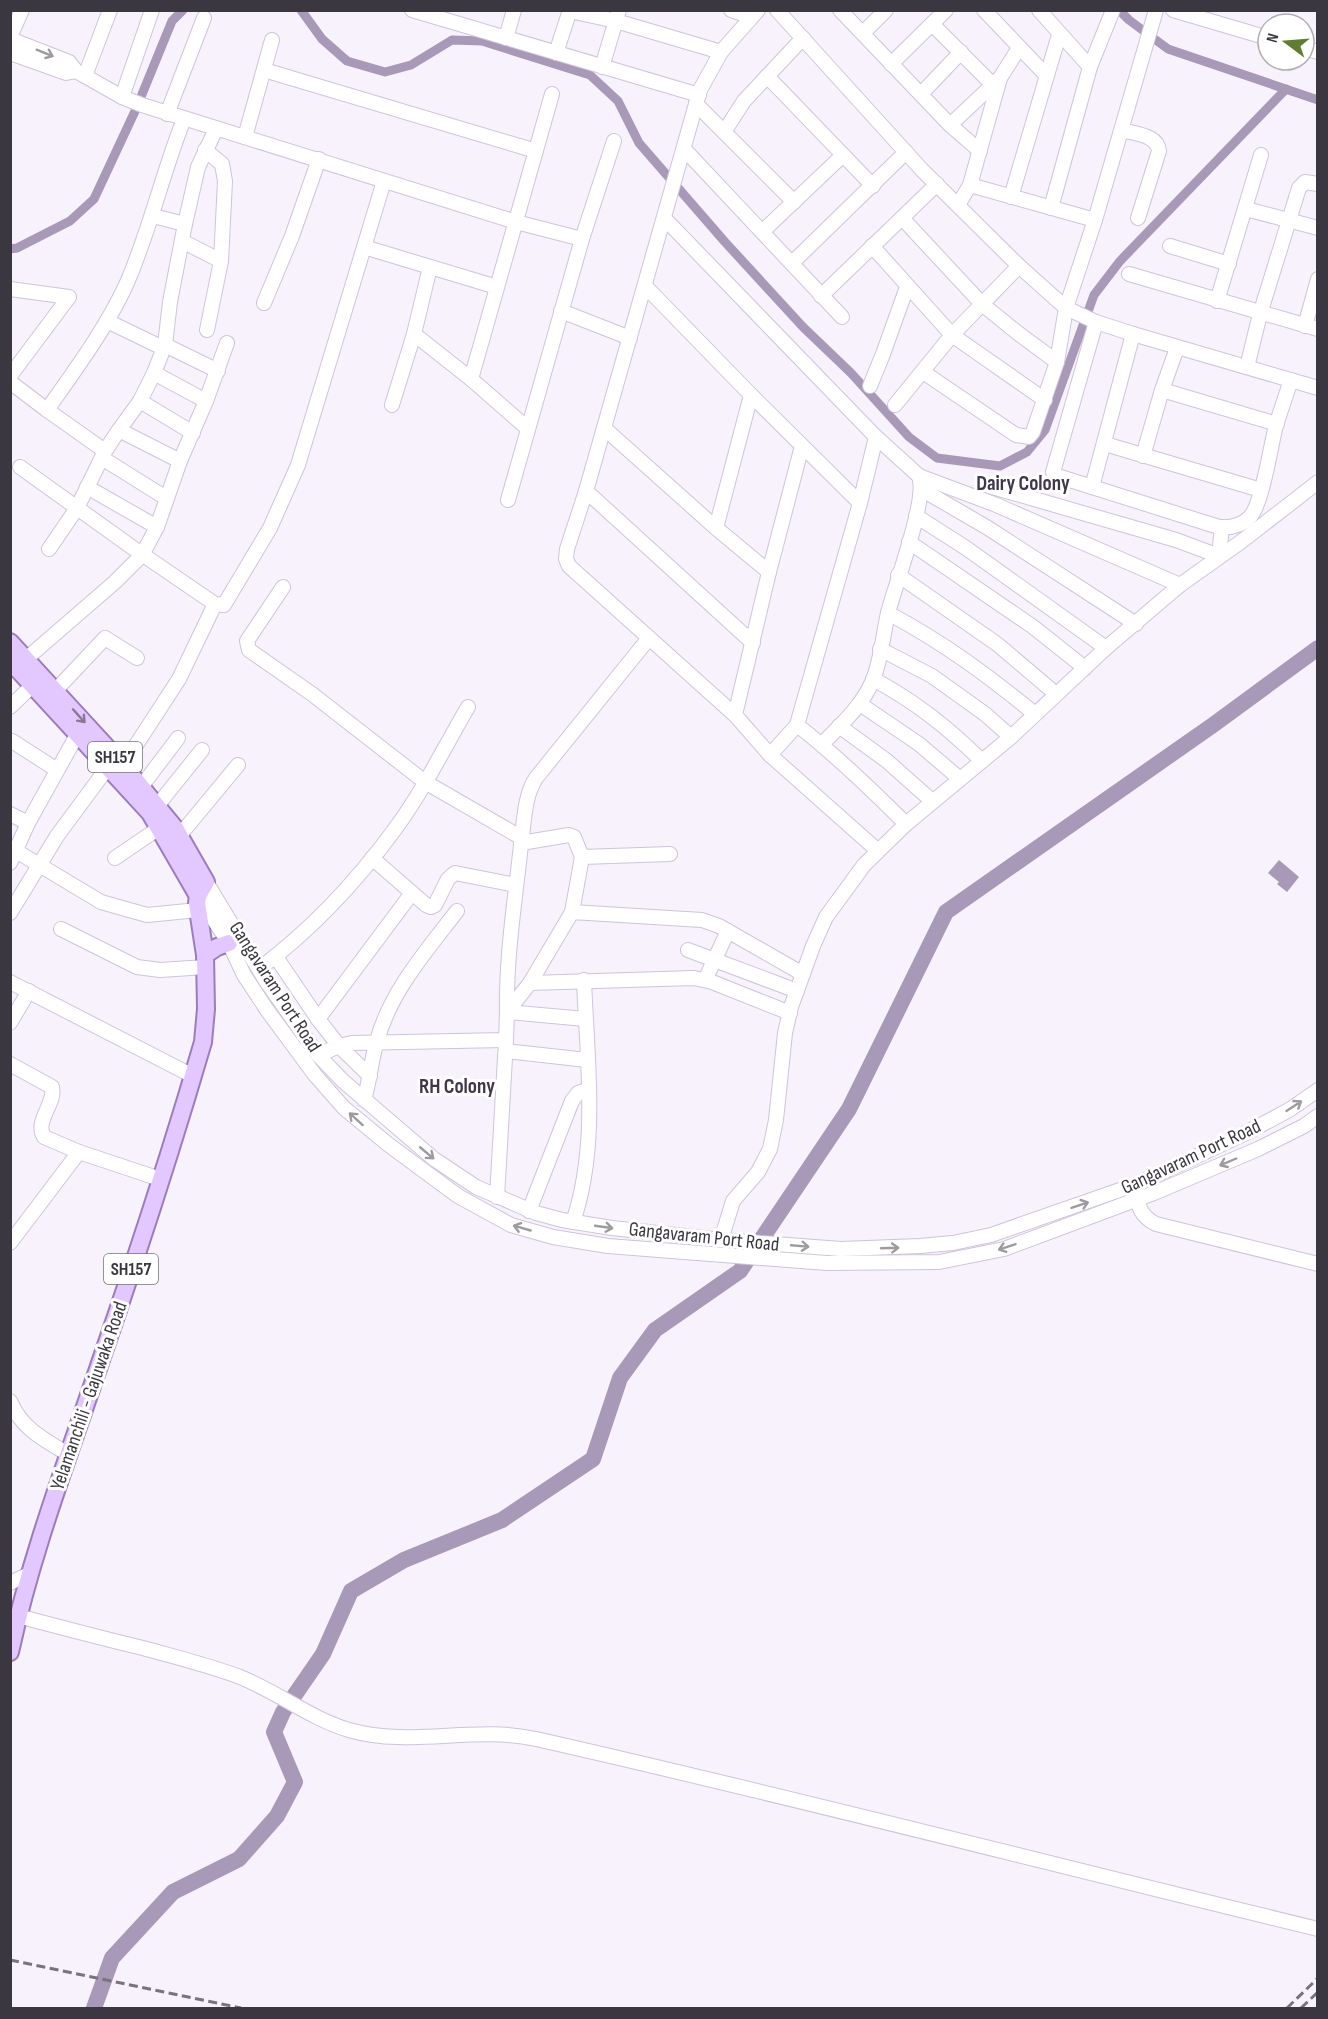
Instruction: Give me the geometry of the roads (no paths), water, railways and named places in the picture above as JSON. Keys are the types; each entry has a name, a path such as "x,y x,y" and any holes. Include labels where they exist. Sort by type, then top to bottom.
{"main road":[{"name":"Yelamanchili - Gajuwaka Road","path":"10,642 33,685 77,735 141,787 180,835 201,896 206,1009 203,1042 193,1076 117,1313 29,1574 10,1652"},
{"name":"Yelamanchili - Gajuwaka Road","path":"18,660 55,691 115,766 150,813 201,896"},
{"path":"205,961 217,947 229,944"}],"street":[{"path":"22,10 10,38 69,62 81,73 131,101 516,222 582,239"},
{"path":"81,73 110,10"},
{"path":"131,101 152,10"},
{"path":"412,10 602,67 697,100 724,132 794,202"},
{"path":"506,38 514,10"},
{"path":"731,10 755,14"},
{"path":"777,10 837,78 937,184 1019,266 1072,310 1095,322 1177,348 1317,387"},
{"path":"840,10 950,125 980,151"},
{"path":"863,33 886,10"},
{"path":"891,64 946,10"},
{"path":"984,10 1046,75"},
{"path":"1039,10 1090,67"},
{"path":"1051,208 1090,67 1113,10"},
{"path":"923,372 1016,435 1029,436 1033,432 1057,362 1095,220 1156,10"},
{"path":"1173,10 1256,34"},
{"path":"556,53 570,11 618,16 721,52"},
{"path":"755,14 721,52 705,77 697,100 665,219 567,549 566,559 569,566 735,716 770,755 875,851"},
{"path":"602,67 618,16"},
{"path":"167,114 204,18"},
{"path":"932,24 996,82"},
{"path":"1011,197 1059,35"},
{"path":"724,132 744,100 803,38"},
{"path":"245,138 272,40"},
{"path":"950,125 996,82 1019,48"},
{"path":"921,94 961,52"},
{"path":"10,53 66,73 81,73"},
{"path":"264,70 536,151"},
{"path":"767,76 873,186"},
{"path":"958,205 970,185 996,82"},
{"path":"471,379 552,94"},
{"path":"46,410 107,321 126,285 153,216 165,169 184,119"},
{"path":"48,549 77,508 104,455 140,400 154,373 164,346 170,302 198,167 216,129"},
{"path":"1122,130 1153,139 1159,146 1138,218"},
{"path":"508,500 582,239 614,141"},
{"path":"684,149 842,316"},
{"path":"205,150 222,164 225,181 221,261 207,330"},
{"path":"792,263 906,152"},
{"path":"1217,301 1261,155"},
{"path":"763,231 842,156"},
{"path":"264,303 292,236 319,159"},
{"path":"20,467 142,555 215,604 222,606 227,602 270,528 290,485 323,385 384,181"},
{"path":"1247,367 1288,219 1302,184 1305,182 1317,184"},
{"path":"821,296 937,184"},
{"path":"970,185 1095,220"},
{"path":"1246,209 1317,228"},
{"path":"153,216 185,224"},
{"path":"902,218 982,303 1057,362"},
{"path":"665,219 920,482 1136,624"},
{"path":"182,241 221,261"},
{"path":"872,246 952,335 1045,400"},
{"path":"1170,246 1229,264"},
{"path":"364,247 497,287"},
{"path":"895,405 952,335 1019,266"},
{"path":"392,405 414,333 430,267"},
{"path":"1129,274 1311,327 1317,279"},
{"path":"645,286 860,503"},
{"path":"870,386 907,286"},
{"path":"10,289 69,297 10,376"},
{"path":"561,311 630,338"},
{"path":"107,321 218,371"},
{"path":"1095,322 1053,472 1057,477 1222,527 1229,528 1239,525 1251,518 1258,505 1276,424 1291,380"},
{"path":"414,333 527,428"},
{"path":"1092,487 1133,334"},
{"path":"18,660 115,582 142,555 157,527 180,461 218,371 227,343"},
{"path":"1143,456 1177,348"},
{"path":"154,373 206,401"},
{"path":"10,382 104,455 166,498"},
{"path":"1162,390 1276,424"},
{"path":"716,528 751,395"},
{"path":"140,400 193,433"},
{"path":"604,428 769,572"},
{"path":"119,430 180,461"},
{"path":"770,755 797,725 860,503 876,438"},
{"path":"1105,444 1261,490"},
{"path":"735,716 802,446"},
{"path":"822,744 860,704 873,679 888,613 916,516 920,482"},
{"path":"920,482 994,504 1180,585"},
{"path":"724,1240 728,1213 758,1173 770,1149 776,1120 785,1033 803,974 826,917 864,865 875,851 1011,737 1106,648 1180,585 1242,541 1317,482"},
{"path":"989,486 1176,540 1219,556"},
{"path":"87,488 157,527"},
{"path":"586,491 753,643"},
{"path":"916,516 1106,648"},
{"path":"1219,556 1222,527"},
{"path":"909,542 1032,626 1085,668"},
{"path":"898,576 997,644 1056,694"},
{"path":"283,587 247,641 249,650 312,694 425,782 521,840 569,834 574,837 582,857 572,912 530,983 507,1012"},
{"path":"10,913 39,864 179,679 215,604"},
{"path":"888,613 926,633 982,670 1035,714"},
{"path":"55,691 105,638 137,658"},
{"path":"497,1197 506,1046 506,981 521,840 531,785 649,638"},
{"path":"880,649 932,676 985,714 1011,737"},
{"path":"873,679 921,706 982,761"},
{"path":"10,707 33,685"},
{"path":"860,704 920,744 960,779"},
{"path":"259,969 276,957 340,896 372,858 396,827 425,782 468,707"},
{"path":"797,725 822,744 906,824"},
{"path":"839,726 887,761 932,801"},
{"path":"77,735 28,823 13,857 39,864 101,902 147,915 201,896"},
{"path":"141,787 178,738"},
{"path":"12,741 57,770"},
{"path":"157,806 202,750"},
{"path":"180,835 238,765"},
{"path":"10,814 28,823"},
{"path":"115,858 159,828"},
{"path":"582,857 670,854"},
{"path":"372,858 426,905 433,906 448,879 455,873 516,885"},
{"path":"318,1019 412,893"},
{"name":"Gangavaram Port Road","path":"201,896 253,989 315,1075 344,1108 388,1145 458,1196 511,1225 553,1237 608,1246 725,1257 833,1263 917,1263 958,1259 1004,1249 1137,1199 1257,1149 1304,1126 1317,1116"},
{"name":"Gangavaram Port Road","path":"201,896 259,969 318,1055 400,1131 434,1159 476,1187 497,1197 533,1200 576,1212 724,1240 832,1249 920,1246 953,1243 991,1235 1137,1184 1248,1132 1289,1110 1317,1090"},
{"path":"364,1100 376,1041 393,1003 406,980 457,911"},
{"path":"572,912 694,918 719,926 803,974"},
{"path":"61,929 137,967 171,970 205,961"},
{"path":"705,980 728,931"},
{"path":"688,950 797,991"},
{"path":"276,957 339,1046 370,1076"},
{"path":"530,983 584,980 705,980 790,1013"},
{"path":"576,1212 588,1158 589,1089 584,980"},
{"path":"10,982 193,1076"},
{"path":"10,1023 29,991"},
{"path":"507,1012 585,1019"},
{"path":"318,1055 339,1046 376,1041 506,1046 587,1060"},
{"path":"10,1064 52,1087 52,1096 41,1127 42,1133 50,1141 160,1179"},
{"path":"533,1200 572,1101 578,1093 589,1089"},
{"path":"388,1145 400,1131"},
{"path":"10,1243 79,1152"},
{"path":"1137,1184 1137,1199 1143,1215 1156,1224 1317,1264"},
{"path":"11,1406 25,1426 68,1454"},
{"path":"10,1583 29,1574"},
{"path":"18,1616 175,1656 238,1676 259,1685 307,1713 338,1726 374,1736 407,1738 488,1733 534,1738 1317,1929"}],"waterway":[{"path":"10,249 17,248 70,221 94,199 136,109 172,21 183,10"},
{"path":"301,10 322,39 347,61 385,72 411,65 452,40 482,41 590,75 618,101 639,143 725,242 909,437 937,458 1000,466 1027,452 1045,430 1094,295 1120,261 1286,89"},
{"path":"1119,10 1168,49 1318,100"},
{"path":"94,2008 112,1958 173,1892 239,1859 277,1816 295,1782 274,1732 283,1712 323,1654 351,1591 404,1560 502,1520 593,1459 620,1378 655,1330 740,1271 849,1109 946,912 1213,725 1318,648"}],"railway":[{"path":"10,1960 241,2008"},
{"path":"1287,2008 1318,1978"},
{"path":"1301,2008 1318,1992"}],"district":[{"name":"Dairy Colony","path":"1023,483"},
{"name":"RH Colony","path":"457,1086"}]}
